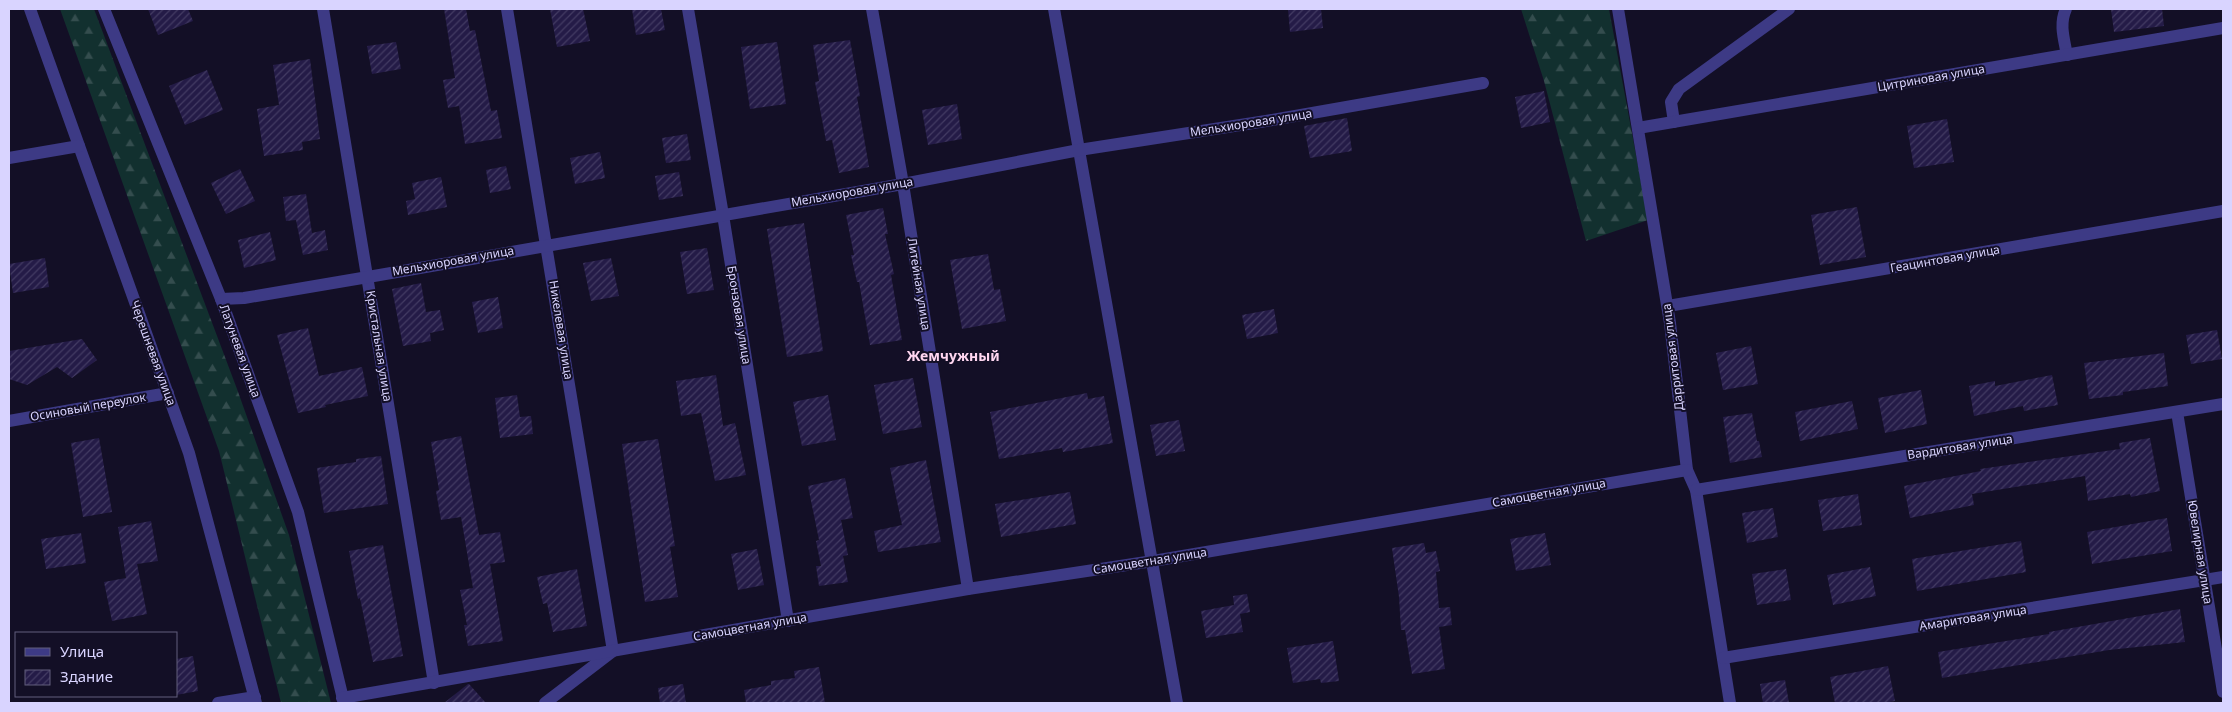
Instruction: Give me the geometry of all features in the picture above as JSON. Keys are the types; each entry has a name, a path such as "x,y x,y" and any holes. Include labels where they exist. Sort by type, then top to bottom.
{"street":[{"name":"Черешневая улица","path":"30,9 189,453 256,700"},
{"name":"Латуневая улица","path":"104,9 221,299 298,512 343,701"},
{"name":"Кристальная улица","path":"323,9 434,683"},
{"name":"Никелевая улица","path":"508,9 548,244 613,651"},
{"name":"Бронзовая улица","path":"688,9 788,621"},
{"name":"Литейная улица","path":"872,9 903,184 968,589"},
{"path":"1054,9 1177,703"},
{"name":"Дарритовая улица","path":"1618,9 1668,306 1687,470 1696,490 1730,703"},
{"path":"1674,122 1671,102 1678,89 1790,9"},
{"path":"2066,9 2062,17 2062,26 2067,55"},
{"name":"Цитриновая улица","path":"1638,128 2223,28"},
{"name":"Мельхиоровая улица","path":"221,299 244,298 368,277 548,244 903,184 1079,150 1266,121 1483,83"},
{"path":"9,158 79,146"},
{"name":"Геацинтовая улица","path":"1668,306 2223,211"},
{"name":"Осиновый переулок","path":"9,422 168,393"},
{"name":"Вардитовая улица","path":"1696,490 2223,404"},
{"name":"Ювелирная улица","path":"2177,412 2223,692"},
{"name":"Самоцветная улица","path":"343,701 434,683 968,589 1153,562 1687,470"},
{"name":"Амаритовая улица","path":"1722,658 2223,577"},
{"name":"Самоцветная улица","path":"545,703 613,651"},
{"path":"218,703 256,700"}],"green space":[{"path":"60,9 94,9 237,389 289,535 331,703 281,703 219,451"},
{"path":"1521,9 1609,9 1648,220 1586,241 1544,81"}],"building":[{"path":"148,9 188,9 193,21 158,35"},
{"path":"444,9 466,9 470,31 475,30 491,111 497,110 502,138 465,144 459,106 448,108 443,80 455,78"},
{"path":"550,9 583,9 590,41 557,47"},
{"path":"632,9 661,9 665,30 636,35"},
{"path":"1288,9 1321,9 1323,28 1290,32"},
{"path":"2111,9 2162,9 2164,26 2114,32"},
{"path":"850,40 860,96 857,97 869,167 839,173 832,140 826,141 815,82 819,81 813,45"},
{"path":"396,42 401,69 372,74 367,46"},
{"path":"777,42 786,104 750,109 741,47"},
{"path":"310,59 320,139 302,142 303,150 264,156 257,109 279,105 273,65"},
{"path":"207,70 223,110 185,125 169,86"},
{"path":"1544,91 1550,122 1521,128 1515,97"},
{"path":"957,104 962,139 928,145 922,110"},
{"path":"1347,118 1352,151 1310,158 1304,126"},
{"path":"1947,119 1954,162 1914,168 1907,126"},
{"path":"687,134 691,160 666,163 662,138"},
{"path":"600,152 605,178 575,184 570,158"},
{"path":"506,166 511,189 490,193 486,170"},
{"path":"240,169 255,201 226,214 211,183"},
{"path":"679,172 683,196 659,200 655,176"},
{"path":"441,177 447,207 408,215 406,201 415,199 412,183"},
{"path":"306,194 312,233 325,230 328,250 303,255 296,220 286,221 283,197"},
{"path":"1857,207 1866,257 1820,265 1811,215"},
{"path":"883,208 888,234 885,234 894,274 891,275 902,340 870,345 859,282 857,282 851,255 854,255 846,215"},
{"path":"804,223 823,351 787,357 767,229"},
{"path":"270,232 276,260 244,268 238,240"},
{"path":"707,248 714,290 687,294 680,252"},
{"path":"988,254 994,290 1000,289 1006,321 962,329 950,260"},
{"path":"45,258 49,287 13,293 9,264"},
{"path":"611,258 619,296 591,301 583,263"},
{"path":"421,283 426,312 440,310 444,330 430,333 431,341 403,346 392,289"},
{"path":"498,297 503,328 478,333 472,302"},
{"path":"1274,309 1278,333 1247,339 1242,315"},
{"path":"308,328 319,376 362,367 368,396 298,413 277,335"},
{"path":"2217,330 2222,359 2191,364 2186,335"},
{"path":"82,339 97,360 72,378 57,367 27,385 9,379 9,351"},
{"path":"1751,346 1758,384 1723,390 1716,353"},
{"path":"2164,353 2168,386 2123,392 2123,395 2089,399 2084,363"},
{"path":"716,375 723,426 735,423 746,475 715,481 701,413 681,416 676,381"},
{"path":"2052,375 2058,405 2024,411 2023,406 1974,416 1969,386 1995,381 1995,386"},
{"path":"913,378 922,427 883,434 874,385"},
{"path":"1921,390 1927,424 1885,433 1878,398"},
{"path":"1087,393 1088,399 1104,396 1113,443 1063,452 1062,448 999,459 990,412"},
{"path":"517,395 520,417 531,416 533,434 500,438 495,398"},
{"path":"828,395 836,440 802,446 793,402"},
{"path":"1852,401 1858,429 1800,441 1795,412"},
{"path":"1752,413 1762,457 1730,463 1723,417"},
{"path":"1179,420 1185,451 1156,456 1150,425"},
{"path":"461,436 479,535 500,532 505,562 490,564 503,641 468,646 464,625 467,625 460,590 473,588 461,517 441,520 436,491 439,490 431,442"},
{"path":"99,438 112,512 83,517 71,443"},
{"path":"2150,438 2160,491 2131,497 2130,494 2088,501 2085,476 1972,494 1974,505 1910,518 1904,486 1981,471 1980,469 2120,449 2119,443"},
{"path":"658,439 675,546 670,547 678,597 645,602 622,444"},
{"path":"381,456 388,504 324,513 317,468 356,462 356,459"},
{"path":"926,460 941,542 878,552 874,531 902,525 890,468"},
{"path":"845,478 853,518 841,520 848,555 843,556 848,582 819,586 816,566 821,566 816,541 819,540 808,486"},
{"path":"1070,492 1076,524 1001,537 995,504"},
{"path":"1858,494 1862,525 1823,531 1818,500"},
{"path":"1773,508 1778,537 1747,543 1742,513"},
{"path":"2167,518 2172,551 2092,564 2087,532"},
{"path":"151,521 158,561 137,564 147,614 112,621 104,582 126,578 118,527"},
{"path":"81,533 86,563 46,569 41,539"},
{"path":"1545,533 1551,565 1516,571 1510,539"},
{"path":"2021,541 2026,572 1917,591 1912,559"},
{"path":"1424,543 1426,553 1436,551 1440,571 1436,572 1439,608 1450,607 1452,625 1439,627 1445,669 1412,674 1405,630 1401,630 1399,597 1392,548"},
{"path":"383,545 403,656 373,662 349,551"},
{"path":"757,549 764,585 738,590 731,554"},
{"path":"1870,567 1876,596 1833,605 1827,575"},
{"path":"577,569 587,626 553,632 547,603 543,604 537,577"},
{"path":"1786,569 1791,600 1757,605 1752,574"},
{"path":"1247,594 1250,612 1240,614 1243,632 1206,638 1201,611 1234,605 1233,596"},
{"path":"2180,609 2185,642 2109,650 1942,678 1938,652 2049,634 2049,632"},
{"path":"1333,641 1339,681 1321,683 1320,679 1293,683 1287,648"},
{"path":"193,656 198,691 178,695 178,659"},
{"path":"1888,666 1895,701 1883,703 1835,703 1830,677"},
{"path":"819,667 825,703 746,703 744,690 771,685 771,681 795,678 794,671"},
{"path":"1785,680 1789,703 1763,703 1760,684"},
{"path":"468,684 486,703 444,703"},
{"path":"683,684 686,703 660,703 658,688"}],"district":[{"name":"Жемчужный","path":"953,356"}]}
